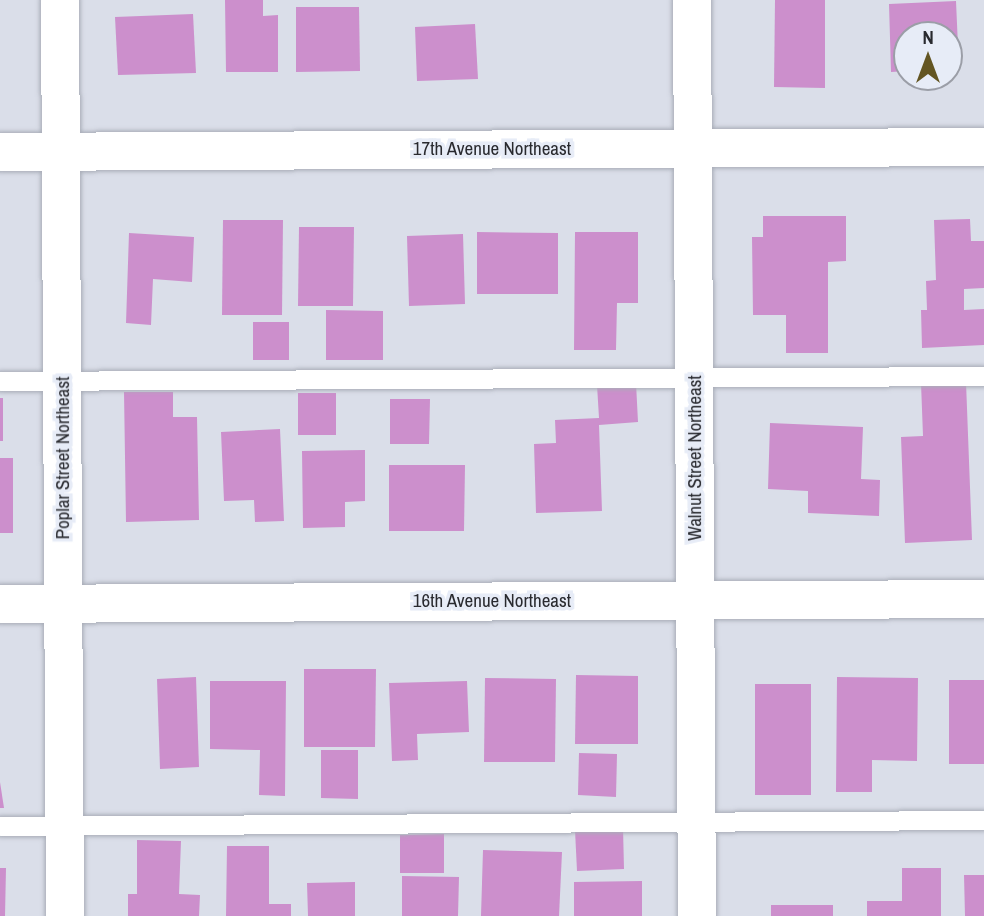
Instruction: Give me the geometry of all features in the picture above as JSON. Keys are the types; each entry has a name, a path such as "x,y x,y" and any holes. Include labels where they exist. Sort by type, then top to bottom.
{"street":[{"name":"Poplar Street Northeast","path":"60,0 65,916"},
{"name":"Walnut Street Northeast","path":"692,0 697,916"},
{"name":"17th Avenue Northeast","path":"0,152 984,147"},
{"name":"16th Avenue Northeast","path":"0,604 984,598"}],"lane":[{"path":"0,382 984,376"},
{"path":"0,826 984,820"}],"building":[{"path":"225,0 263,0 263,16 278,15 278,72 226,72"},
{"path":"775,0 825,0 825,88 774,87"},
{"path":"956,1 957,21 893,21 891,72 889,4"},
{"path":"296,7 359,7 360,71 296,72"},
{"path":"193,14 196,73 118,75 115,17"},
{"path":"475,24 478,79 417,81 415,27"},
{"path":"763,216 846,216 846,261 828,262 828,353 786,353 786,315 753,315 752,237 763,237"},
{"path":"970,219 971,241 984,241 984,288 964,289 964,310 984,309 984,345 922,348 921,310 927,310 926,281 936,280 934,220"},
{"path":"223,220 283,220 282,315 222,315"},
{"path":"299,227 354,227 353,306 298,306"},
{"path":"477,232 558,233 558,294 477,294"},
{"path":"575,232 638,232 638,303 617,303 616,350 574,350"},
{"path":"129,233 194,237 192,282 153,279 151,325 126,323"},
{"path":"463,234 465,304 409,306 407,236"},
{"path":"326,310 383,311 383,360 326,360"},
{"path":"253,322 289,322 289,360 253,360"},
{"path":"966,382 972,540 905,543 901,437 923,436 921,383"},
{"path":"636,383 638,422 599,425 602,511 536,513 534,444 556,443 555,420 599,418 597,385"},
{"path":"124,392 173,392 173,417 197,417 199,520 126,522"},
{"path":"298,393 336,393 336,435 298,435"},
{"path":"0,398 3,398 3,441 0,441"},
{"path":"390,399 430,399 429,444 390,444"},
{"path":"770,423 863,427 861,479 880,480 879,516 808,513 808,491 768,489"},
{"path":"280,429 284,521 255,522 254,500 224,501 221,432"},
{"path":"365,450 365,501 345,502 345,527 303,528 302,451"},
{"path":"0,458 13,458 13,533 0,533"},
{"path":"389,465 465,465 464,531 389,531"},
{"path":"304,669 376,669 375,747 304,747"},
{"path":"576,675 638,676 638,744 575,744"},
{"path":"196,677 199,767 160,769 157,679"},
{"path":"837,677 918,678 917,761 872,760 872,792 836,792"},
{"path":"485,678 556,679 555,762 484,762"},
{"path":"949,680 984,680 984,764 949,764"},
{"path":"210,681 286,681 285,796 259,795 260,750 210,749"},
{"path":"467,681 469,732 417,734 418,760 392,761 389,683"},
{"path":"755,684 811,684 811,795 755,795"},
{"path":"321,750 358,750 358,799 321,798"},
{"path":"579,753 617,754 616,797 578,795"},
{"path":"0,782 4,808 0,808"},
{"path":"623,828 624,869 577,871 575,830"},
{"path":"444,834 444,873 400,873 400,835"},
{"path":"137,840 181,841 179,894 200,895 199,916 128,916 128,894 137,894"},
{"path":"227,846 269,846 269,904 291,904 291,916 226,916"},
{"path":"483,850 562,852 559,916 481,916"},
{"path":"0,868 6,868 5,916 0,916"},
{"path":"902,868 941,868 941,916 867,916 867,901 902,901"},
{"path":"964,875 984,875 984,916 965,916"},
{"path":"402,876 459,877 458,916 402,916"},
{"path":"642,881 642,916 574,916 574,882"},
{"path":"355,882 355,916 308,916 307,883"},
{"path":"771,905 833,905 833,916 771,916"}]}
